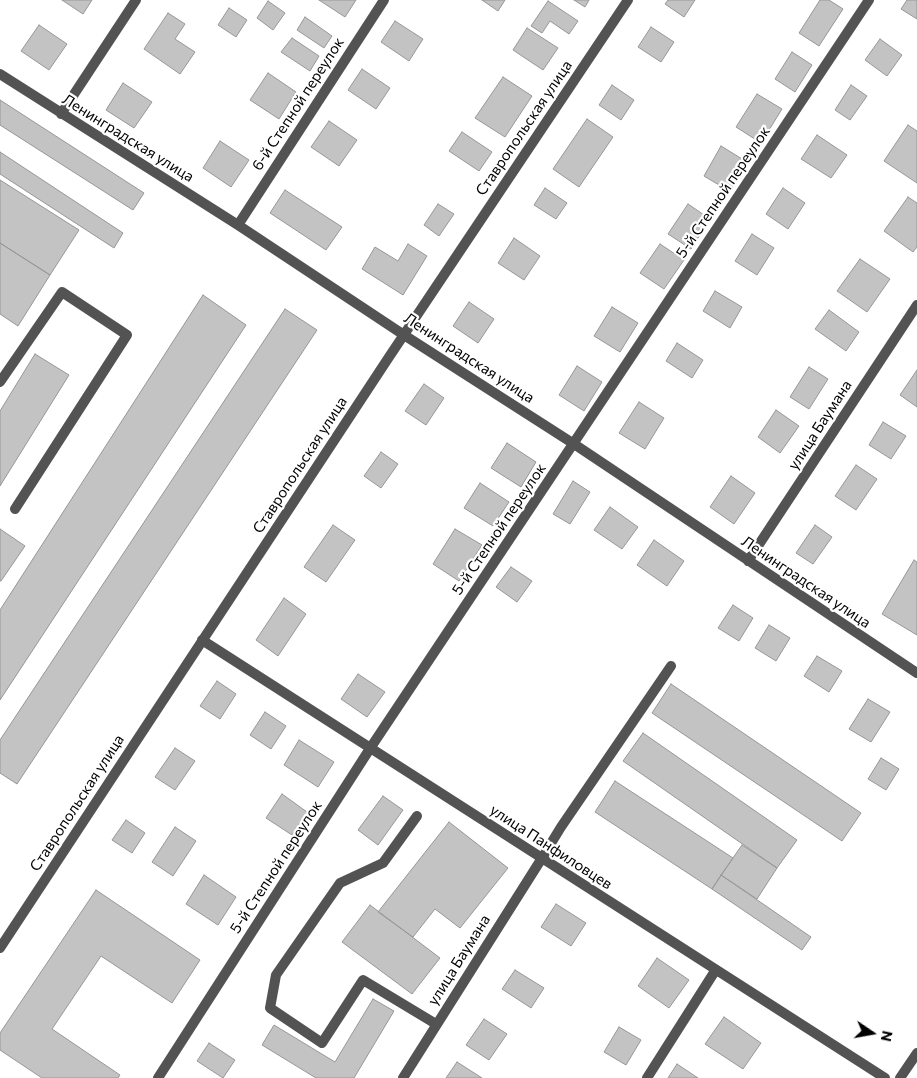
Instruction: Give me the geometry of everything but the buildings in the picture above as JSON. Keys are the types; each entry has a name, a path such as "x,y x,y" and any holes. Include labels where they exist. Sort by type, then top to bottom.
{"street":[{"path":"61,114 136,0"},
{"name":"6-й Степной переулок","path":"238,224 384,0"},
{"name":"Ставропольская улица","path":"0,948 404,334 628,0"},
{"name":"5-й Степной переулок","path":"158,1078 371,748 869,0"},
{"name":"Ленинградская улица","path":"0,74 238,224 916,671"},
{"path":"0,382 62,292 127,335 15,509"},
{"name":"улица Баумана","path":"748,561 917,305"},
{"name":"улица Панфиловцев","path":"202,640 885,1078"},
{"name":"улица Баумана","path":"403,1078 561,827 671,666"},
{"path":"417,816 383,863 340,883 276,976 270,1008 322,1043 363,980 436,1024"},
{"path":"647,1078 716,971"},
{"path":"900,1078 917,1053"}]}
